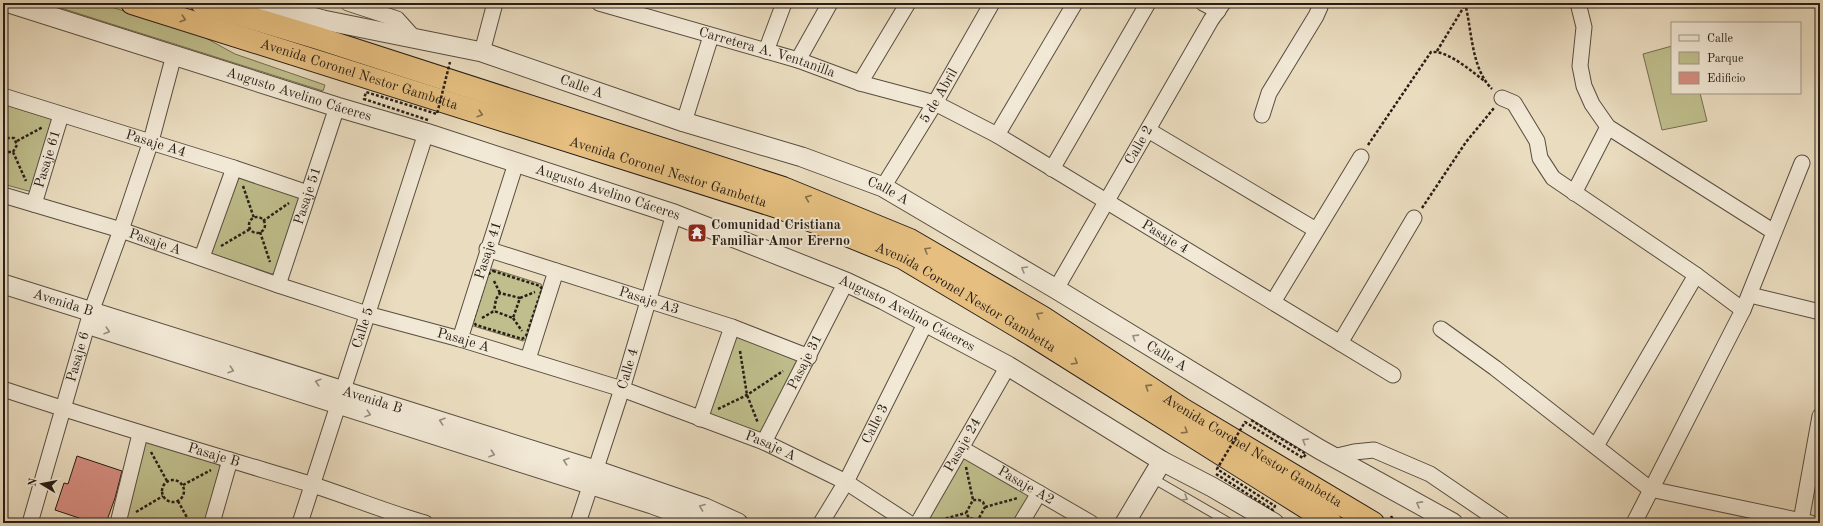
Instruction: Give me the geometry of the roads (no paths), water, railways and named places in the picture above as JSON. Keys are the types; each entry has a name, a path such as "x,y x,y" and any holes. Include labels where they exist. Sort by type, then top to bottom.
{"highway":[{"name":"Avenida Coronel Nestor Gambetta","path":"132,3 778,207 903,258 1032,335 1331,523"},
{"name":"Avenida Coronel Nestor Gambetta","path":"202,3 318,38 783,188 910,240 1042,317 1182,409 1373,523"}],"street":[{"name":"Augusto Avelino Cáceres","path":"9,3 337,106 427,126 516,163 674,214 846,282 926,322 1008,366 1162,461 1212,487 1274,523"},
{"name":"Calle A","path":"262,3 323,20 482,52 684,122 802,157 883,187 1056,289 1333,457 1453,523"},
{"path":"348,3 397,19 414,39"},
{"path":"482,52 495,3"},
{"name":"Carretera A. Ventanilla","path":"599,3 798,60 860,83 935,103"},
{"path":"766,51 784,3"},
{"path":"798,60 830,3"},
{"path":"860,83 908,3"},
{"name":"5 de Abril","path":"883,187 935,103 992,3"},
{"path":"997,135 1075,3"},
{"path":"1052,169 1148,3"},
{"path":"1203,3 1221,7"},
{"path":"1262,115 1269,93 1316,16 1320,7 1319,3"},
{"path":"1578,3 1584,27 1580,66 1584,86 1592,104 1608,127 1774,232"},
{"name":"Calle 2","path":"1056,289 1221,7"},
{"path":"684,122 712,36"},
{"name":"Pasaje 6","path":"30,523 89,318 151,141 174,55"},
{"name":"Pasaje A4","path":"3,96 234,168 301,196"},
{"path":"1502,98 1514,103 1537,141 1540,158 1553,178 1696,275 1743,310"},
{"name":"Pasaje 4","path":"935,103 997,135 1393,375"},
{"name":"Pasaje 51","path":"278,285 301,196 337,106"},
{"name":"Pasaje 61","path":"34,204 61,115"},
{"name":"Calle 5","path":"300,523 427,126"},
{"path":"1574,193 1608,127"},
{"path":"1148,130 1316,230"},
{"path":"1272,302 1361,157"},
{"path":"1634,523 1650,489 1743,310 1802,162"},
{"name":"Pasaje 41","path":"460,339 487,249 516,163"},
{"path":"202,257 234,168"},
{"name":"Pasaje A","path":"3,195 121,230 202,257 278,285 367,314 528,359 622,390 706,415 846,482 909,523"},
{"name":"Calle 4","path":"578,523 622,390 647,300 674,214"},
{"path":"1340,343 1414,218"},
{"name":"Pasaje A3","path":"487,249 732,327 809,357"},
{"path":"528,359 556,270"},
{"path":"1596,446 1696,275"},
{"name":"Pasaje 31","path":"764,442 809,357 846,282"},
{"name":"Avenida B","path":"3,284 89,318 593,478 705,508 738,523"},
{"path":"1750,294 1820,312"},
{"name":"Avenida B","path":"3,298 89,318"},
{"name":"Calle 3","path":"821,523 846,482 926,322"},
{"path":"706,415 732,327"},
{"path":"1441,329 1495,368 1650,489 1806,522 1820,416"},
{"name":"Pasaje 24","path":"918,523 1008,366"},
{"name":"Pasaje B","path":"3,389 140,434 223,464 312,485 388,518 425,523"},
{"path":"122,520 140,434"},
{"name":"Pasaje A2","path":"961,448 1091,523"},
{"path":"1333,457 1354,452 1374,450 1430,474 1502,523"},
{"path":"1125,523 1162,461"},
{"path":"212,523 223,464"},
{"name":"Avenida B","path":"593,478 652,504 704,523"},
{"path":"1021,523 1039,493"}],"lane":[{"path":"1152,478 1230,523"}],"place":[{"name":"Comunidad Cristiana Familiar Amor Ererno","path":"697,233"}]}
